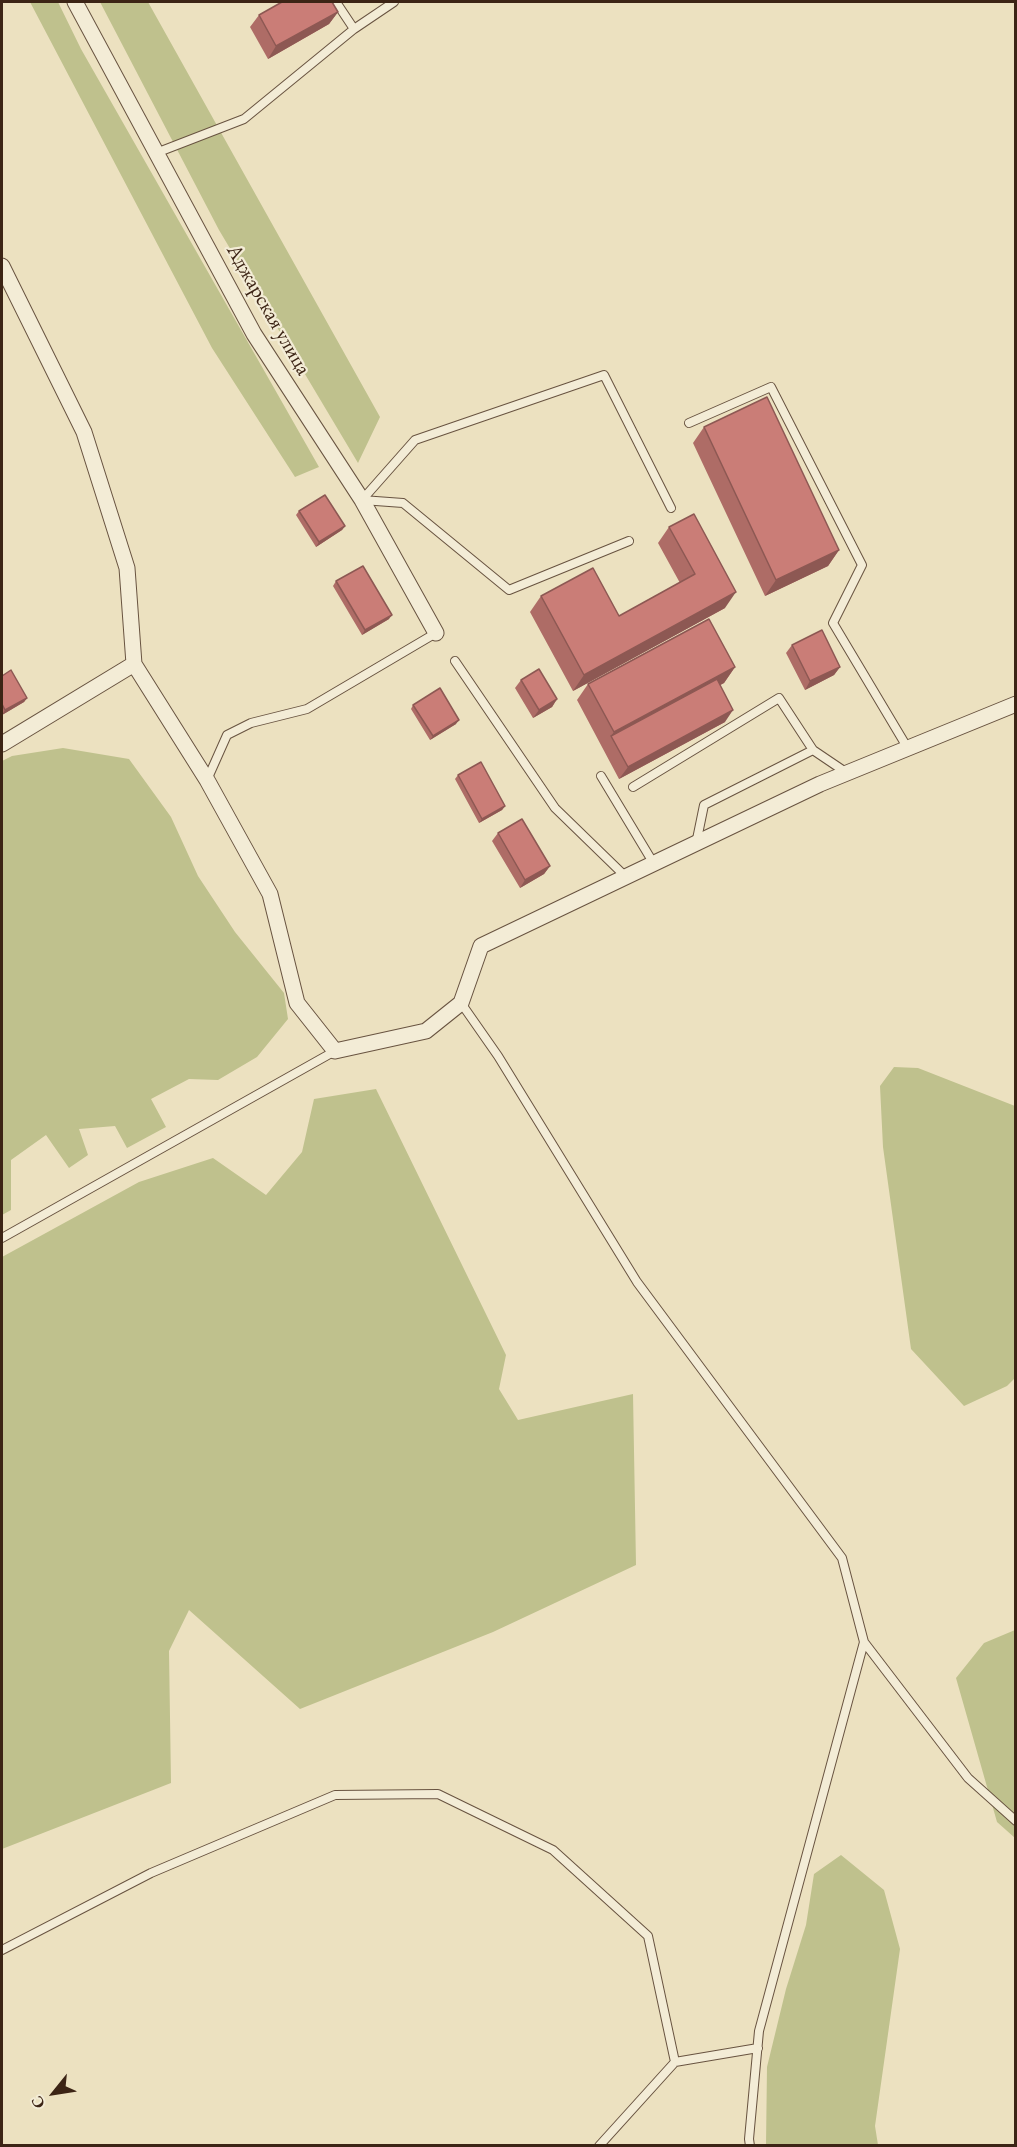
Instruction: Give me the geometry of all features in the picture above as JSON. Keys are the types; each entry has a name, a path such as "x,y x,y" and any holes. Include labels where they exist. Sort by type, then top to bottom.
{"street":[{"name":"Аджарская улица","path":"75,2 254,334 362,500 436,633"},
{"path":"2,266 84,432 127,568 134,664 207,780 270,894 297,1003 335,1051 426,1031 461,1003 481,946 847,773 1016,704"},
{"path":"2,744 134,664"}],"lane":[{"path":"336,2 354,29"},
{"path":"156,153 244,118 354,29 394,2"},
{"path":"362,500 415,440 604,375 671,508"},
{"path":"689,423 771,387 862,565 833,623 907,747"},
{"path":"362,500 403,503 509,590 629,542"},
{"path":"207,780 227,735 251,723 307,709 436,633"},
{"path":"455,661 555,808 626,877"},
{"path":"633,787 779,699 813,750 847,773"},
{"path":"696,844 704,805 813,750"},
{"path":"601,776 654,864"},
{"path":"461,1003 498,1056 637,1282 842,1558 864,1641 968,1778 1016,1821"},
{"path":"2,1238 335,1051"},
{"path":"750,2145 748,2139 759,2031 864,1641"},
{"path":"2,1950 152,1873 335,1795 438,1794 553,1850 648,1936 675,2062"},
{"path":"599,2145 675,2062 758,2048"}],"green space":[{"path":"30,2 58,2 81,49 319,467 295,477 212,348"},
{"path":"100,2 148,2 380,417 358,463 219,230"},
{"path":"63,748 129,759 171,817 198,876 235,932 284,993 288,1019 257,1057 218,1080 189,1079 151,1099 166,1127 127,1148 115,1126 79,1129 88,1155 69,1168 46,1135 11,1160 11,1210 2,1215 2,761 12,756"},
{"path":"894,1067 918,1068 1015,1106 1015,1378 1007,1386 964,1406 911,1349 883,1147 880,1086"},
{"path":"376,1089 506,1355 499,1389 518,1420 633,1394 636,1565 493,1632 300,1709 189,1610 169,1651 171,1783 2,1849 2,1257 139,1182 213,1158 266,1195 302,1152 314,1099"},
{"path":"1015,1630 1015,1838 997,1822 956,1678 984,1643"},
{"path":"841,1855 884,1890 900,1949 875,2126 878,2145 766,2145 767,2067 786,1989 806,1925 814,1874"}],"building":[{"path":"282,2 332,2 338,12 276,46 259,15"},
{"path":"767,397 839,550 776,580 704,427"},
{"path":"325,495 345,526 319,542 299,511"},
{"path":"694,514 736,592 584,675 541,596 593,568 619,616 695,574 669,527"},
{"path":"363,566 392,615 365,630 336,581"},
{"path":"709,619 735,667 614,732 588,684"},
{"path":"822,630 840,667 810,681 792,645"},
{"path":"539,669 557,699 539,710 521,680"},
{"path":"11,670 27,698 5,710 2,704 2,676"},
{"path":"717,679 733,710 628,767 611,736"},
{"path":"440,688 459,720 433,736 413,705"},
{"path":"481,762 505,806 482,819 458,775"},
{"path":"522,819 550,866 525,880 498,833"}]}
